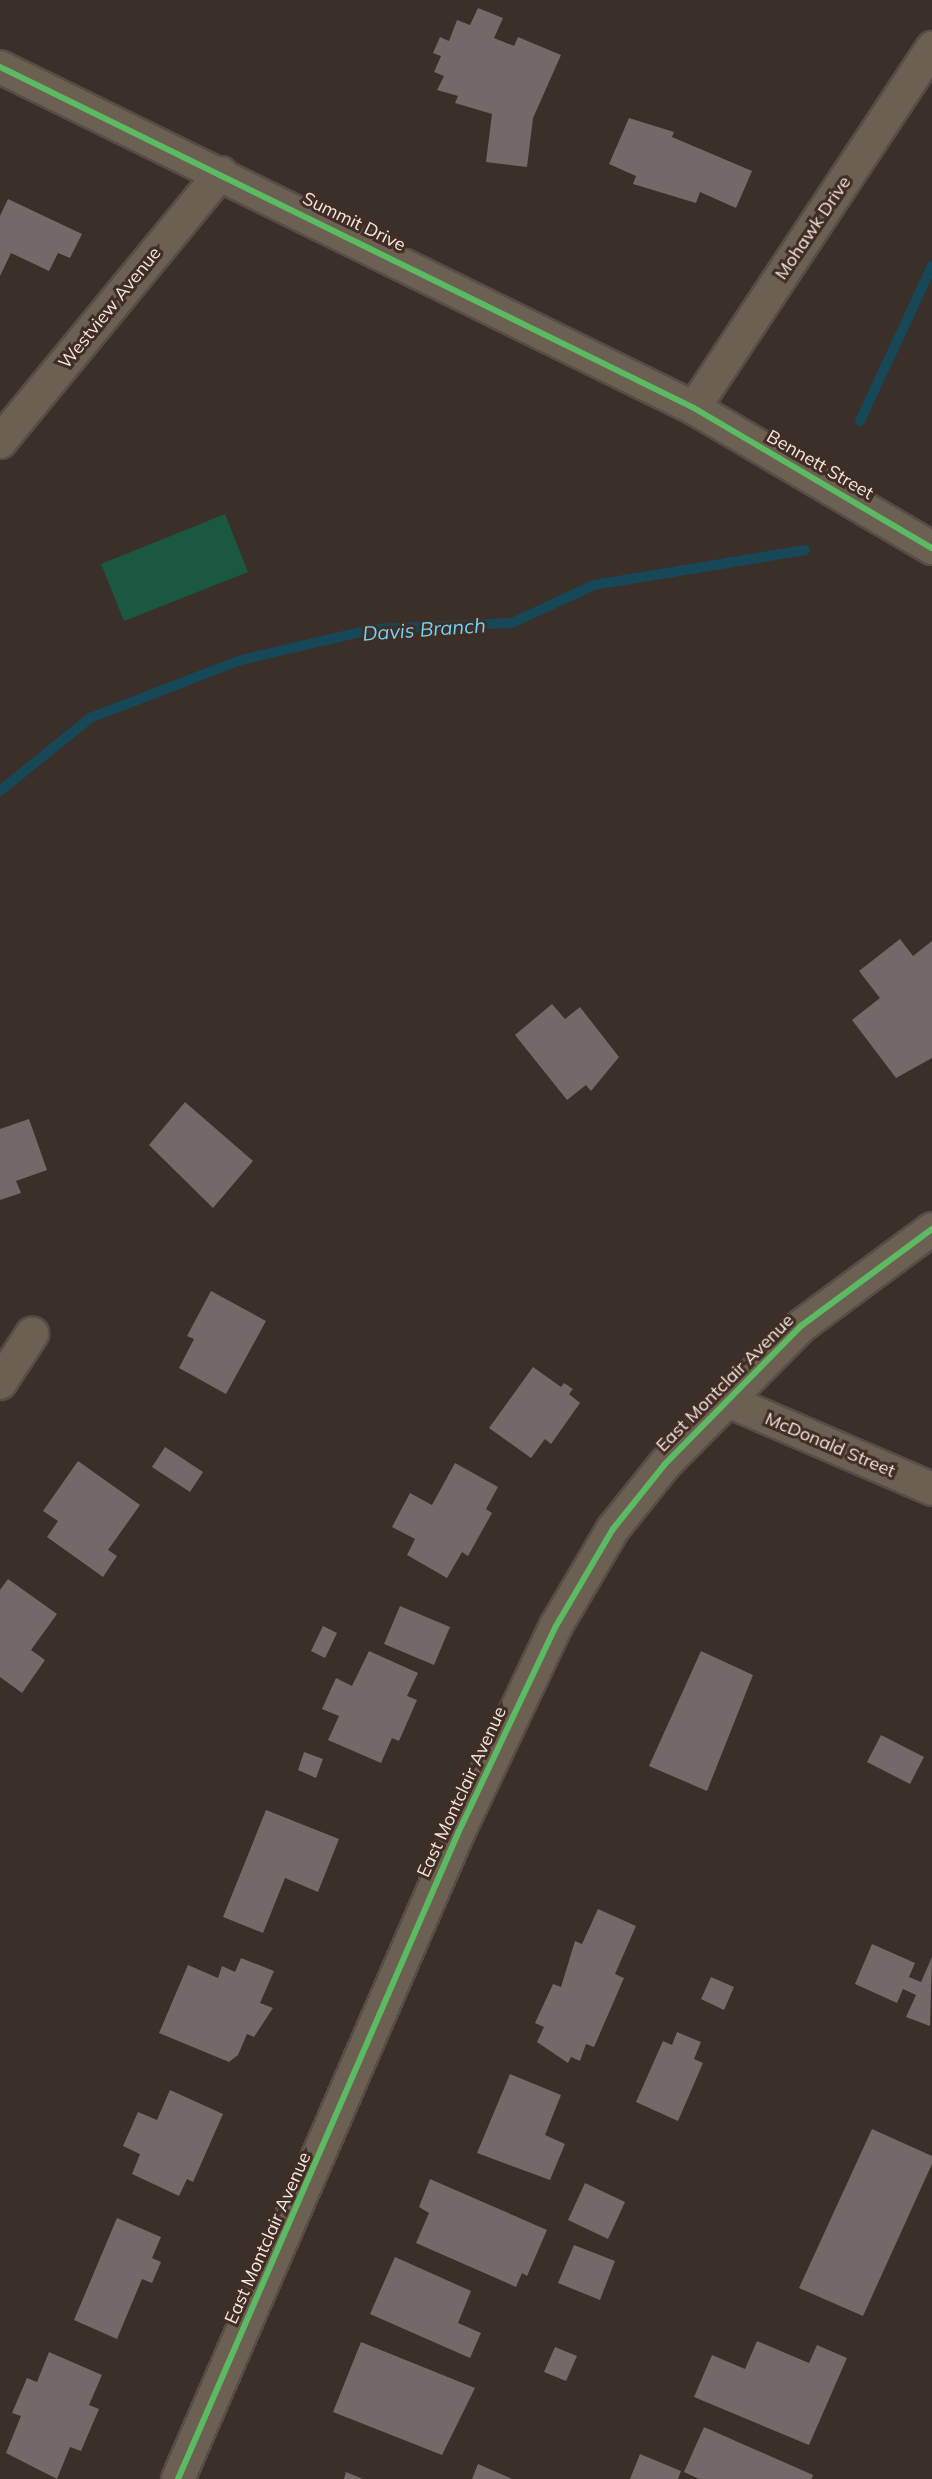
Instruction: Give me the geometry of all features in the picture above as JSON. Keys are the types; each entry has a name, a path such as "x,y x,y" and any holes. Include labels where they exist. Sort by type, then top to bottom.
{"street":[{"name":"Mohawk Drive","path":"694,408 932,48"},
{"name":"Summit Drive","path":"0,67 221,173 694,408"},
{"name":"Westview Avenue","path":"0,442 221,173"},
{"name":"Bennett Street","path":"694,408 932,548"},
{"name":"East Montclair Avenue","path":"178,2479 305,2193 386,1994 556,1626 613,1529 665,1464 801,1326 932,1229"},
{"path":"0,1383 32,1334"},
{"name":"McDonald Street","path":"728,1401 932,1489"}],"green space":[{"path":"225,514 248,572 124,621 101,564"}],"building":[{"path":"478,8 503,18 494,38 514,46 518,37 561,55 533,118 527,167 486,162 492,114 455,103 458,96 437,90 444,76 434,72 441,56 433,53 440,37 449,41 457,20 470,25"},
{"path":"629,118 674,132 672,137 752,171 736,208 700,192 696,203 633,184 636,176 609,164"},
{"path":"8,199 82,234 70,258 58,253 49,271 11,253 0,276 0,216"},
{"path":"900,939 913,956 932,941 932,1058 896,1078 852,1020 880,998 859,971"},
{"path":"552,1004 565,1019 580,1007 619,1057 591,1091 586,1085 567,1100 515,1035"},
{"path":"185,1102 253,1161 213,1208 149,1145"},
{"path":"29,1119 47,1170 16,1181 21,1193 0,1200 0,1129"},
{"path":"211,1291 266,1321 226,1394 179,1368 194,1339 187,1336"},
{"path":"533,1367 561,1387 564,1383 573,1389 569,1394 580,1403 551,1444 545,1439 531,1458 489,1428"},
{"path":"165,1447 203,1472 190,1492 152,1467"},
{"path":"78,1461 140,1505 108,1550 117,1556 103,1577 47,1537 58,1521 43,1511"},
{"path":"455,1463 498,1487 486,1509 492,1513 468,1556 462,1552 447,1578 407,1555 415,1539 392,1527 410,1493 432,1505"},
{"path":"8,1579 57,1614 31,1650 45,1660 22,1693 0,1677 0,1590"},
{"path":"400,1606 450,1627 434,1665 384,1644"},
{"path":"323,1626 337,1633 325,1658 311,1651"},
{"path":"369,1651 418,1673 407,1696 417,1700 399,1741 392,1738 381,1763 328,1740 339,1716 322,1709 336,1678 352,1686"},
{"path":"701,1651 753,1675 707,1791 649,1766"},
{"path":"881,1735 924,1757 910,1784 867,1762"},
{"path":"304,1752 323,1759 316,1778 298,1770"},
{"path":"266,1810 339,1839 318,1892 285,1878 263,1933 223,1917"},
{"path":"598,1909 636,1926 615,1974 624,1978 594,2047 586,2044 580,2061 571,2057 568,2063 537,2042 544,2027 535,2023 553,1984 561,1987 575,1941 582,1944"},
{"path":"872,1944 915,1963 909,1977 921,1982 932,1957 930,2026 906,2017 916,1995 903,1989 897,2003 855,1984"},
{"path":"241,1958 274,1971 260,2003 273,2008 254,2037 247,2034 238,2055 229,2062 159,2033 188,1965 218,1978 222,1966 235,1972"},
{"path":"711,1977 734,1987 724,2010 701,1999"},
{"path":"677,2032 701,2042 694,2059 703,2063 678,2121 636,2102 663,2041 672,2045"},
{"path":"510,2074 561,2095 545,2135 565,2144 550,2180 477,2153"},
{"path":"170,2090 223,2114 193,2182 187,2179 179,2196 132,2174 140,2154 123,2146 138,2112 157,2120"},
{"path":"872,2129 932,2156 932,2164 863,2316 799,2288"},
{"path":"430,2179 547,2230 527,2276 522,2273 516,2287 416,2243 429,2213 419,2207"},
{"path":"585,2183 625,2202 608,2239 568,2220"},
{"path":"117,2218 161,2237 152,2258 161,2262 152,2283 142,2279 117,2339 74,2320"},
{"path":"574,2245 615,2261 600,2300 558,2283"},
{"path":"395,2257 471,2291 458,2323 481,2333 470,2358 370,2314"},
{"path":"757,2341 809,2363 817,2345 847,2358 809,2445 694,2397 712,2355 745,2369"},
{"path":"361,2342 475,2388 442,2455 333,2412"},
{"path":"555,2347 577,2356 566,2381 544,2372"},
{"path":"49,2352 102,2375 89,2405 99,2409 81,2451 70,2447 57,2479 6,2453 21,2416 12,2413 27,2378 37,2382"},
{"path":"704,2427 813,2475 812,2479 699,2479 684,2472"},
{"path":"640,2454 681,2471 678,2479 630,2479"},
{"path":"478,2464 512,2479 472,2479"},
{"path":"346,2472 363,2479 344,2479"}],"waterway":[{"name":"Davis Branch","path":"860,421 932,266"},
{"name":"Davis Branch","path":"0,791 90,718 241,660 374,629 512,623 594,585 805,550"}],"cycle path":[{"path":"0,67 694,408 932,548"},
{"path":"178,2479 459,1831 556,1626 613,1529 665,1464 801,1326 932,1229"}]}
